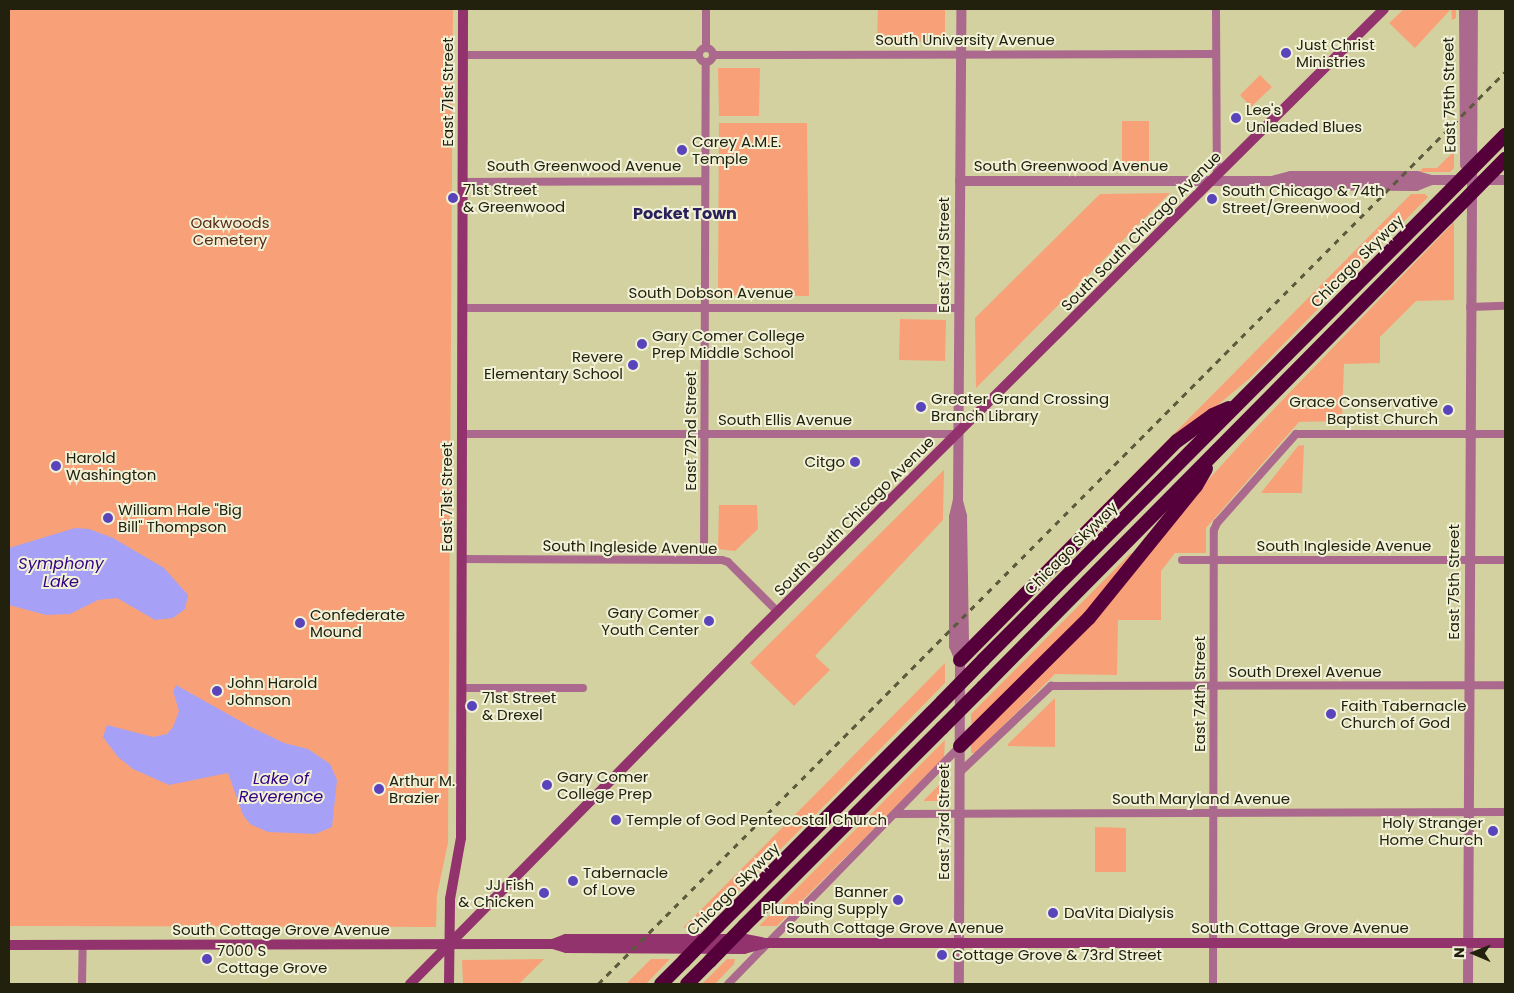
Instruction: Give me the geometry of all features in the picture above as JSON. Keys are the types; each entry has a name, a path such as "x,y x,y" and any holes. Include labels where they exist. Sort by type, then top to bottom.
{"highway":[{"name":"Chicago Skyway","path":"661,984 1505,135"},
{"path":"687,984 1505,159"},
{"path":"960,660 1177,441 1213,415 1236,405"},
{"path":"960,746 1110,595 1196,486 1214,454"}],"main road":[{"name":"East 71st Street","path":"449,984 450,899 462,838 463,9"},
{"name":"South South Chicago Avenue","path":"410,984 778,612 1384,9"},
{"name":"South Cottage Grove Avenue","path":"9,945 553,944 566,948 744,949 765,944 1505,943"}],"street":[{"path":"699,55 706,62 713,55 706,48 706,9"},
{"name":"East 73rd Street","path":"959,984 960,660 954,646 954,517 958,500 961,9"},
{"path":"1215,178 1216,9"},
{"name":"East 75th Street","path":"1464,9 1464,126 1466,167 1470,180"},
{"name":"East 75th Street","path":"1468,984 1472,9"},
{"path":"463,55 699,55 706,48"},
{"name":"South University Avenue","path":"713,55 1216,54"},
{"name":"East 72nd Street","path":"704,560 706,62"},
{"name":"South Greenwood Avenue","path":"960,181 1215,178 1273,181 1291,176 1417,176 1431,180 1505,180"},
{"name":"South Greenwood Avenue","path":"463,182 706,181"},
{"path":"1470,307 1505,306"},
{"name":"South Dobson Avenue","path":"462,308 959,308"},
{"name":"South Ellis Avenue","path":"462,434 958,434"},
{"name":"East 74th Street","path":"1213,984 1214,560 1217,524 1296,434 1470,434"},
{"path":"1470,434 1505,434"},
{"name":"South Ingleside Avenue","path":"462,560 704,560 728,562 778,612"},
{"name":"South Ingleside Avenue","path":"1182,560 1505,560"},
{"name":"South Drexel Avenue","path":"960,774 1051,686 1505,686"},
{"path":"462,688 583,688"},
{"path":"728,984 765,944 897,814 960,746"},
{"name":"South Maryland Avenue","path":"897,814 1505,812"},
{"path":"82,984 83,945"}],"green space":[{"name":"Oakwoods Cemetery","path":"9,9 453,9 448,843 437,895 436,927 9,926"},
{"path":"878,9 945,9 945,42 877,42"},
{"path":"1404,9 1451,9 1415,48 1389,23"},
{"path":"1451,9 1456,9 1456,18 1452,20"},
{"path":"718,68 760,68 759,116 719,116"},
{"path":"1260,75 1272,87 1251,107 1240,95"},
{"path":"1122,121 1149,121 1149,170 1122,169"},
{"path":"719,123 807,123 809,296 718,295"},
{"path":"1454,151 1454,168 1450,172 1419,172 1423,168 1437,168"},
{"path":"1170,193 976,388 975,318 1100,194"},
{"path":"1411,194 1425,194 1428,197 1250,378 1206,415 975,635"},
{"path":"1454,222 1454,300 1416,301 1380,337 1380,363 1344,364 1342,421 1299,422 1206,528 1206,553 1175,553 1161,571 1161,620 1118,620 1117,675 1055,674 976,753 971,753 971,742 1247,437"},
{"path":"900,319 946,320 945,361 899,360"},
{"path":"1304,445 1302,493 1261,493 1298,446"},
{"path":"944,470 943,520 815,656 830,670 794,706 750,663"},
{"path":"719,505 757,505 758,529 735,551 718,549"},
{"path":"1131,553 1134,556 1115,583 975,724 971,723 971,714"},
{"path":"945,663 945,683 832,798 702,927 683,928"},
{"path":"1055,698 1055,747 1008,746 1008,744"},
{"path":"945,740 944,758 777,926 759,926"},
{"path":"943,781 943,801 924,801 924,800"},
{"path":"1095,827 1126,828 1126,872 1095,872"},
{"path":"544,959 519,984 463,984 462,960"},
{"path":"651,959 670,959 646,984 626,984"},
{"path":"727,959 735,959 734,964 715,984 702,984"}],"water":[{"name":"Symphony Lake","path":"75,528 89,529 113,538 164,568 188,595 185,609 173,618 155,620 117,598 98,600 70,614 46,615 9,605 9,548"},
{"name":"Lake of Reverence","path":"176,685 249,726 284,743 308,749 330,764 337,780 332,827 315,834 268,832 250,824 243,815 228,773 169,785 133,769 118,757 103,737 107,725 153,737 167,734 173,727 179,711 173,691"}],"railway":[{"path":"598,984 1505,72"}],"place":[{"name":"Just Christ Ministries","path":"1286,53"},
{"name":"Lee's Unleaded Blues","path":"1236,118"},
{"name":"Carey A.M.E. Temple","path":"682,150"},
{"name":"71st Street & Greenwood","path":"453,198"},
{"name":"South Chicago & 74th Street/Greenwood","path":"1212,199"},
{"name":"Gary Comer College Prep Middle School","path":"642,344"},
{"name":"Revere Elementary School","path":"633,365"},
{"name":"Greater Grand Crossing Branch Library","path":"921,407"},
{"name":"Grace Conservative Baptist Church","path":"1448,410"},
{"name":"Citgo","path":"855,462"},
{"name":"Harold Washington","path":"56,466"},
{"name":"William Hale \"Big Bill\" Thompson","path":"108,518"},
{"name":"Gary Comer Youth Center","path":"709,621"},
{"name":"Confederate Mound","path":"300,623"},
{"name":"John Harold Johnson","path":"217,691"},
{"name":"71st Street & Drexel","path":"472,706"},
{"name":"Faith Tabernacle Church of God","path":"1331,714"},
{"name":"Gary Comer College Prep","path":"547,785"},
{"name":"Arthur M. Brazier","path":"379,789"},
{"name":"Temple of God Pentecostal Church","path":"616,820"},
{"name":"Holy Stranger Home Church","path":"1493,831"},
{"name":"Tabernacle of Love","path":"573,881"},
{"name":"JJ Fish & Chicken","path":"544,893"},
{"name":"Banner Plumbing Supply","path":"898,900"},
{"name":"DaVita Dialysis","path":"1053,913"},
{"name":"Cottage Grove & 73rd Street","path":"942,955"},
{"name":"7000 S Cottage Grove","path":"207,959"}],"district":[{"name":"Pocket Town","path":"685,214"}]}
